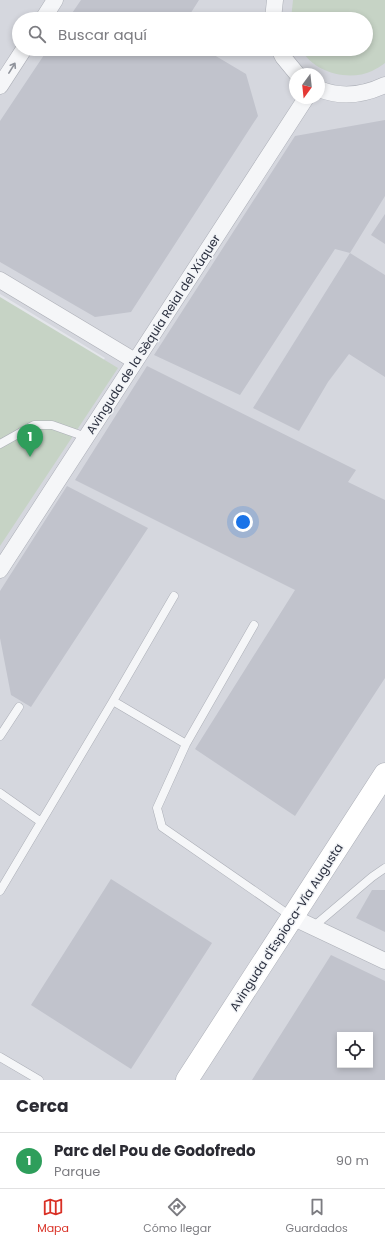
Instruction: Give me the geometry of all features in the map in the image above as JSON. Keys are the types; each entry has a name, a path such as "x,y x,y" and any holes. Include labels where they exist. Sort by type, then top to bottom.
{"street":[{"path":"47,12 55,0"},
{"path":"273,12 275,0"},
{"path":"0,86 19,56"},
{"path":"282,56 292,68"},
{"path":"325,90 351,95 371,91 385,85"},
{"name":"Avinguda de la Sèquia Reial del Xúquer","path":"0,570 302,104"},
{"path":"0,280 135,361"},
{"name":"Avinguda d'Espioca-Vía Augusta","path":"187,1080 385,774"},
{"path":"292,917 385,961"}],"lane":[{"path":"0,444 34,425 52,425 86,437"},
{"path":"0,891 174,596"},
{"path":"254,624 186,744 157,808 162,827 292,917"},
{"path":"113,701 186,744"},
{"path":"0,736 19,707"},
{"path":"0,793 41,822"},
{"path":"313,927 372,877 385,868"},
{"path":"0,1057 39,1080"}],"shaded area":[{"path":"0,0 385,0 385,1080 0,1080 0,516 105,358 0,294"}],"green space":[{"path":"293,0 385,0 385,63 372,71 363,74 342,75 325,70 325,68 320,68 306,56 373,56 373,12 292,12"},
{"path":"0,297 118,368 0,546"}],"building":[{"path":"81,0 199,0 191,12 73,12"},
{"path":"43,56 216,56 246,74 258,116 131,312 95,317 0,262 0,121"},
{"path":"385,120 385,196 350,253 335,249 240,395 154,355 295,136"},
{"path":"385,214 385,244 371,235"},
{"path":"350,253 385,275 385,377 349,354 328,382 299,431 253,408"},
{"path":"147,366 356,470 348,482 385,500 385,678 295,816 195,749 295,590 75,480"},
{"path":"67,486 148,528 31,707 11,695 0,638 0,591"},
{"path":"111,879 212,943 131,1069 31,1005"},
{"path":"372,890 385,890 385,932 356,918"},
{"path":"331,955 385,981 385,1080 252,1080"}],"place":[{"name":"Parc del Pou de Godofredo","path":"30,457"}]}
